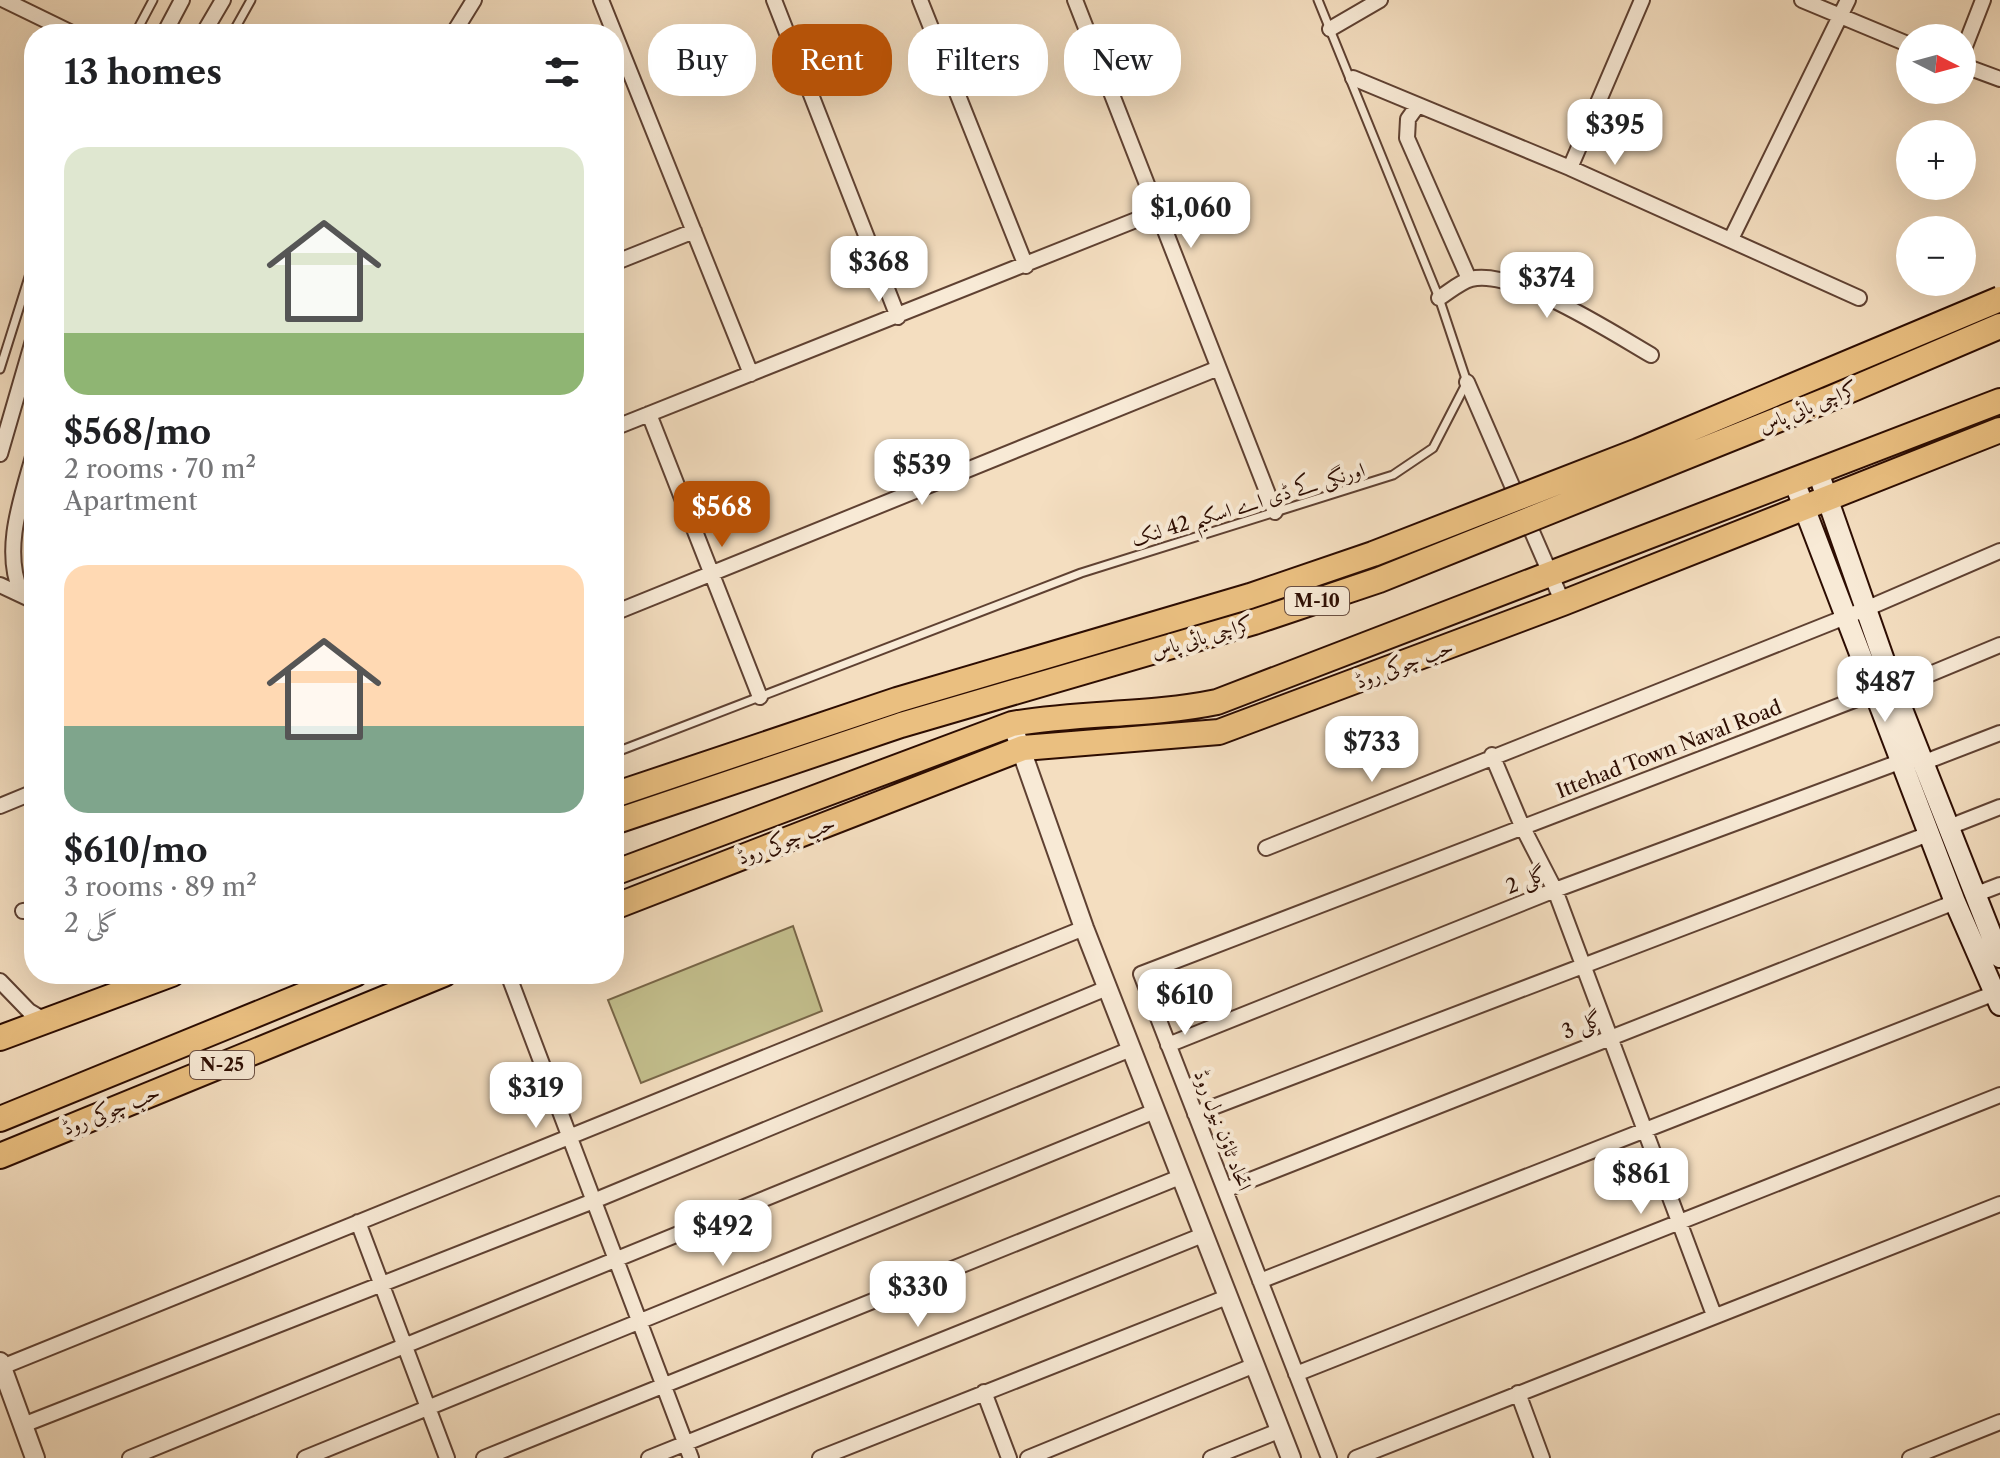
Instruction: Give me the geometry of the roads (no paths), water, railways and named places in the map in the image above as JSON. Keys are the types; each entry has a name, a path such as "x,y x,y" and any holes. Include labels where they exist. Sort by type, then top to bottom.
{"highway":[{"name":"کراچی بائی پاس","path":"624,792 897,700 1250,596 1373,554 1680,434 2000,299"},
{"name":"کراچی بائی پاس","path":"624,819 901,725 1254,622 1379,580 1827,400 2000,326"},
{"path":"624,869 1012,724 1068,714 1175,710 1217,702 2000,401"},
{"name":"حب چوکی روڈ","path":"624,903 1023,748 1219,732 1563,603 2000,430"},
{"path":"0,1038 145,984"},
{"path":"0,1119 331,984"},
{"name":"حب چوکی روڈ","path":"0,1156 420,984"}],"main road":[{"path":"1818,472 1868,608 1902,761 1940,830"},
{"path":"1794,481 1845,617 1925,762 1940,830 1998,999"},
{"path":"1964,898 2000,957"}],"street":[{"path":"4,0 53,24"},
{"path":"169,24 182,0"},
{"path":"209,24 223,0"},
{"path":"459,24 474,0"},
{"path":"601,0 611,24"},
{"path":"774,0 898,317"},
{"path":"920,0 1026,266"},
{"path":"1075,0 1216,369 1275,512"},
{"path":"1330,29 1380,0"},
{"path":"1570,168 1642,0"},
{"path":"1802,0 1896,39"},
{"path":"1731,239 1848,0"},
{"path":"1974,24 1983,0"},
{"path":"624,57 751,374"},
{"path":"1976,70 2000,79"},
{"path":"1353,78 1570,168 1859,298"},
{"path":"1418,105 1408,119 1407,138 1469,279"},
{"path":"624,424 1156,212"},
{"path":"624,259 694,231"},
{"path":"1439,298 1469,279 1506,281 1587,317 1651,355"},
{"path":"624,609 1216,369"},
{"path":"0,454 24,371"},
{"path":"1467,382 1563,603"},
{"path":"649,414 760,697"},
{"path":"24,491 17,518 13,563 24,588"},
{"path":"1266,848 1492,755 1868,608 2000,551"},
{"path":"0,585 24,595"},
{"name":"Ittehad Town Naval Road","path":"1522,826 2000,645"},
{"path":"1012,724 1084,928 1291,1458"},
{"path":"1925,762 2000,733"},
{"path":"1492,755 1522,826 1555,890 1714,1315"},
{"name":"گلی 2","path":"1168,1045 1555,890 1902,761"},
{"path":"0,806 24,796"},
{"path":"1195,1114 1583,963 2000,807"},
{"name":"اتحاد ٹاؤن نیول روڈ","path":"1329,1458 1141,974 1522,826"},
{"name":"گلی 3","path":"1225,1190 2000,885"},
{"path":"35,1458 1,1365 1084,928"},
{"path":"0,981 29,1011 46,1021"},
{"path":"512,984 572,1136 691,1458"},
{"path":"23,1425 596,1200 1107,988"},
{"path":"1260,1281 1645,1131 1998,999"},
{"path":"130,1458 1131,1049"},
{"path":"1296,1374 2000,1095"},
{"path":"305,1458 1155,1111"},
{"path":"484,1458 665,1388 1180,1177"},
{"path":"1356,1458 2000,1204"},
{"path":"358,1222 447,1458"},
{"path":"649,1458 1203,1235"},
{"path":"820,1458 1227,1297"},
{"path":"1028,1458 1255,1365"},
{"path":"984,1392 1009,1458"},
{"path":"1518,1393 1542,1458"},
{"path":"1910,1458 2000,1422"},
{"path":"1211,1458 1281,1430"}],"lane":[{"path":"140,24 153,0"},
{"path":"238,24 251,0"},
{"path":"1318,0 1353,78 1439,298 1467,382"},
{"path":"0,369 24,293"},
{"name":"اورنگی کے ڈی اے اسکیم 42 لنک","path":"624,749 1081,573 1393,475 1433,448 1467,382"},
{"path":"17,518 24,514"}]}
